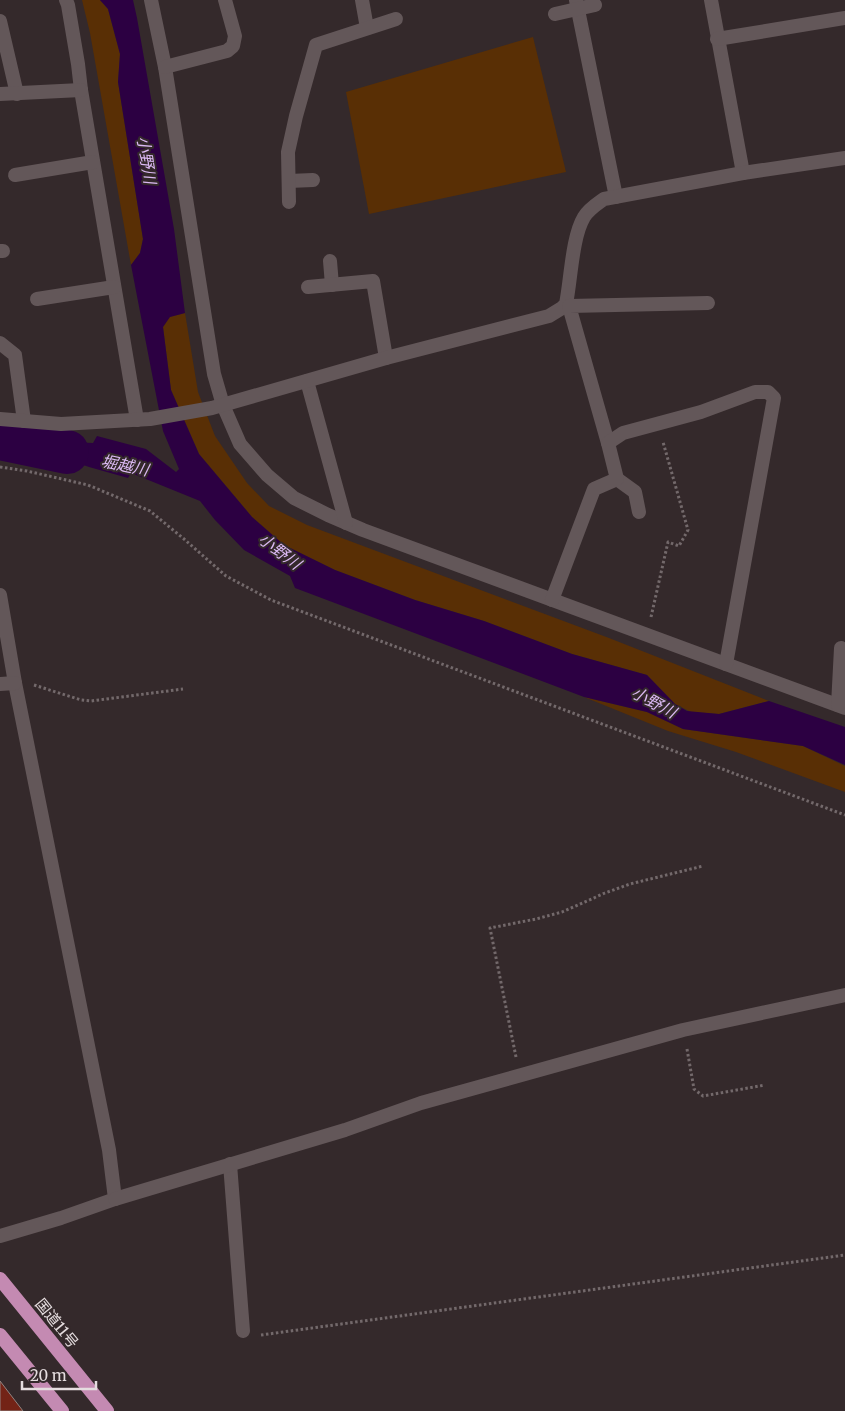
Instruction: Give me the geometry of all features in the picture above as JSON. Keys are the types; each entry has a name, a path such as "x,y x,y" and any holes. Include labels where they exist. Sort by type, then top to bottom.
{"highway":[{"name":"国道11号","path":"0,1279 107,1411"},
{"path":"0,1335 62,1411"}],"street":[{"path":"66,0 77,54 81,90 114,287 143,419"},
{"path":"151,0 165,67 214,374 217,406 240,444 267,475 294,498 328,515 841,706 841,648"},
{"path":"165,67 227,51 233,46 235,36 225,0"},
{"path":"362,0 367,28"},
{"path":"711,0 743,173"},
{"path":"555,14 577,4 595,5"},
{"path":"577,4 616,197"},
{"path":"718,39 845,18"},
{"path":"289,202 288,152 316,45 396,19"},
{"path":"0,21 17,94"},
{"path":"0,94 81,90"},
{"path":"639,512 635,492 618,479 567,305 577,233 584,217 604,199 743,173 845,158"},
{"path":"15,176 93,162"},
{"path":"288,181 313,180"},
{"path":"330,261 332,285"},
{"path":"308,288 373,281 386,358"},
{"path":"37,299 114,287"},
{"path":"0,419 61,424 143,419 217,406 386,358 549,316 567,305 708,303"},
{"path":"0,343 15,355 24,421"},
{"path":"307,381 346,522"},
{"path":"608,443 623,433 701,412 755,392 768,392 774,398 726,664"},
{"path":"552,600 594,489 618,479"},
{"path":"0,595 15,683 109,1150 115,1199"},
{"path":"0,684 15,683"},
{"path":"0,1236 61,1218 115,1199 345,1130 421,1103 683,1030 845,995"},
{"path":"230,1164 243,1331"}],"path":[{"path":"647,635 668,542 679,546 688,530 658,424"},
{"path":"0,467 27,471 88,486 150,511 226,576 271,600 845,815"},
{"path":"15,683 31,684 91,702 183,689"},
{"path":"520,1076 490,928 562,912 630,884 703,866"},
{"path":"683,1030 694,1089 703,1096 765,1085"},
{"path":"243,1331 244,1338 845,1255"}],"shaded area":[{"path":"82,0 100,0 108,9 120,54 118,82 143,239 140,253 131,265 90,33"},
{"path":"533,37 566,172 369,214 346,92"},
{"path":"185,313 198,392 215,436 247,483 269,506 307,525 609,638 769,701 719,714 691,712 675,704 647,675 572,654 484,621 415,600 335,570 284,545 252,517 199,454 171,390 163,327 169,317"},
{"path":"584,697 647,712 683,729 803,746 845,766 845,792 736,752 668,731"}],"water":[{"name":"小野川","path":"100,0 133,0 137,18 174,229 185,313 170,317 163,327 171,390 199,454 252,517 284,545 335,570 415,600 484,621 572,654 647,675 675,704 687,711 719,714 769,701 845,727 845,765 803,746 683,729 647,712 584,697 295,588 290,576 244,550 215,520 200,501 131,473 128,478 89,467 8,439 93,443 97,436 146,449 176,472 179,469 163,431 131,265 140,253 143,239 118,82 120,54 108,9"}],"building":[{"path":"0,1381 23,1411 0,1411"}],"waterway":[{"name":"堀越川","path":"0,438 67,452"}]}
